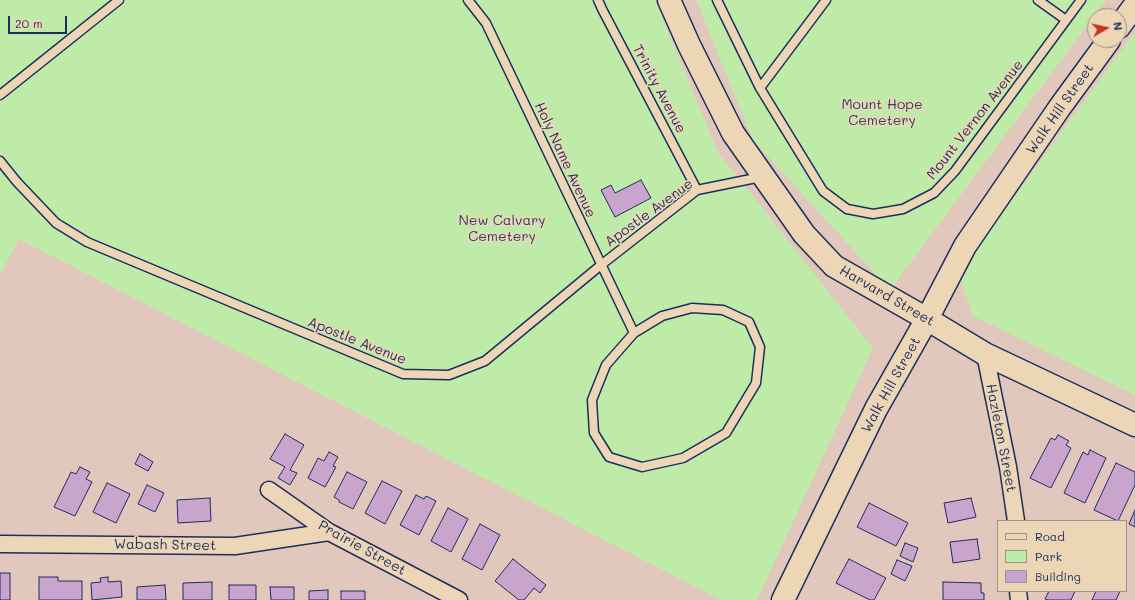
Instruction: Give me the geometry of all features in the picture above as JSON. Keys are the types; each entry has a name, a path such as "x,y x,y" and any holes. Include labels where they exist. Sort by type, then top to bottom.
{"main road":[{"name":"Harvard Street","path":"669,0 689,45 733,133 804,234 834,266 985,354 1135,425"},
{"path":"1127,16 1135,5"},
{"name":"Walk Hill Street","path":"783,600 876,408 927,319 965,246 1060,107 1103,48"}],"street":[{"name":"Hazleton Street","path":"985,354 1008,467 1016,520"},
{"name":"Prairie Street","path":"269,490 329,532 459,600"},
{"name":"Wabash Street","path":"0,544 235,546 329,532"}],"lane":[{"path":"0,95 119,0"},
{"name":"Holy Name Avenue","path":"468,0 486,23 634,333"},
{"name":"Trinity Avenue","path":"598,0 698,190"},
{"name":"Mount Vernon Avenue","path":"717,0 760,88 823,191 847,209 874,214 903,209 934,193 955,171 1080,0"},
{"path":"760,88 826,0"},
{"path":"1038,0 1066,20"},
{"name":"Apostle Avenue","path":"0,160 17,182 56,223 87,242 403,374 448,375 485,361 601,265 698,190 764,177"},
{"path":"692,308 723,310 749,322 760,347 756,383 726,433 683,458 642,467 609,457 594,433 592,400 606,364 634,333 662,316 692,308"}],"green space":[{"name":"New Calvary Cemetery","path":"0,0 655,0 718,152 873,348 757,600 721,600 19,239 0,274"},
{"name":"Mount Hope Cemetery","path":"696,0 1106,0 1100,8 1087,8 1087,26 890,290 753,140"},
{"path":"1135,32 1135,395 973,316 958,273 1123,48 1127,48 1127,43"}],"building":[{"path":"641,180 651,198 615,217 601,190 611,185 615,193"},
{"path":"285,434 304,445 290,470 297,473 290,485 278,478 285,467 270,459"},
{"path":"1058,435 1069,441 1066,445 1071,448 1051,488 1030,478 1051,438 1055,440"},
{"path":"1090,450 1106,458 1085,503 1064,493 1083,452 1088,455"},
{"path":"329,452 338,457 333,466 336,467 325,487 308,478 318,458 324,461"},
{"path":"140,454 153,462 148,471 135,464"},
{"path":"1116,463 1135,472 1135,485 1118,520 1094,510"},
{"path":"80,467 90,472 86,479 92,482 75,516 54,507 71,472 76,474"},
{"path":"347,472 367,482 353,509 339,502 339,500 334,497"},
{"path":"382,481 402,491 385,524 365,513"},
{"path":"107,483 130,494 116,523 93,512"},
{"path":"147,485 164,493 155,512 138,504"},
{"path":"416,495 424,499 426,496 436,501 419,535 400,525"},
{"path":"210,498 211,521 178,523 177,500"},
{"path":"971,498 976,517 948,523 944,503"},
{"path":"869,503 908,523 896,546 857,527"},
{"path":"448,508 468,519 451,552 431,541"},
{"path":"1135,510 1135,527 1129,524"},
{"path":"480,524 500,535 482,570 462,559"},
{"path":"977,539 980,559 953,563 950,542"},
{"path":"905,543 918,548 913,562 900,556"},
{"path":"513,559 546,585 540,593 534,588 524,600 519,600 495,581"},
{"path":"849,559 886,578 874,600 870,600 836,583"},
{"path":"897,560 912,566 905,581 891,574"},
{"path":"0,573 10,573 10,600 0,600"},
{"path":"39,577 58,577 58,581 82,581 82,600 39,600"},
{"path":"108,577 108,582 121,581 122,597 92,600 91,583 101,582 100,578"},
{"path":"212,582 212,600 183,600 183,583"},
{"path":"943,582 981,583 981,593 984,593 984,600 943,600"},
{"path":"165,585 166,600 137,600 137,587"},
{"path":"229,585 256,585 256,600 229,600"},
{"path":"270,587 294,587 294,600 271,600"},
{"path":"328,590 328,600 309,600 309,591"},
{"path":"341,591 365,591 365,600 341,600"},
{"path":"1048,592 1075,592 1071,600 1045,599"},
{"path":"1096,592 1120,592 1116,600 1092,600"}]}
